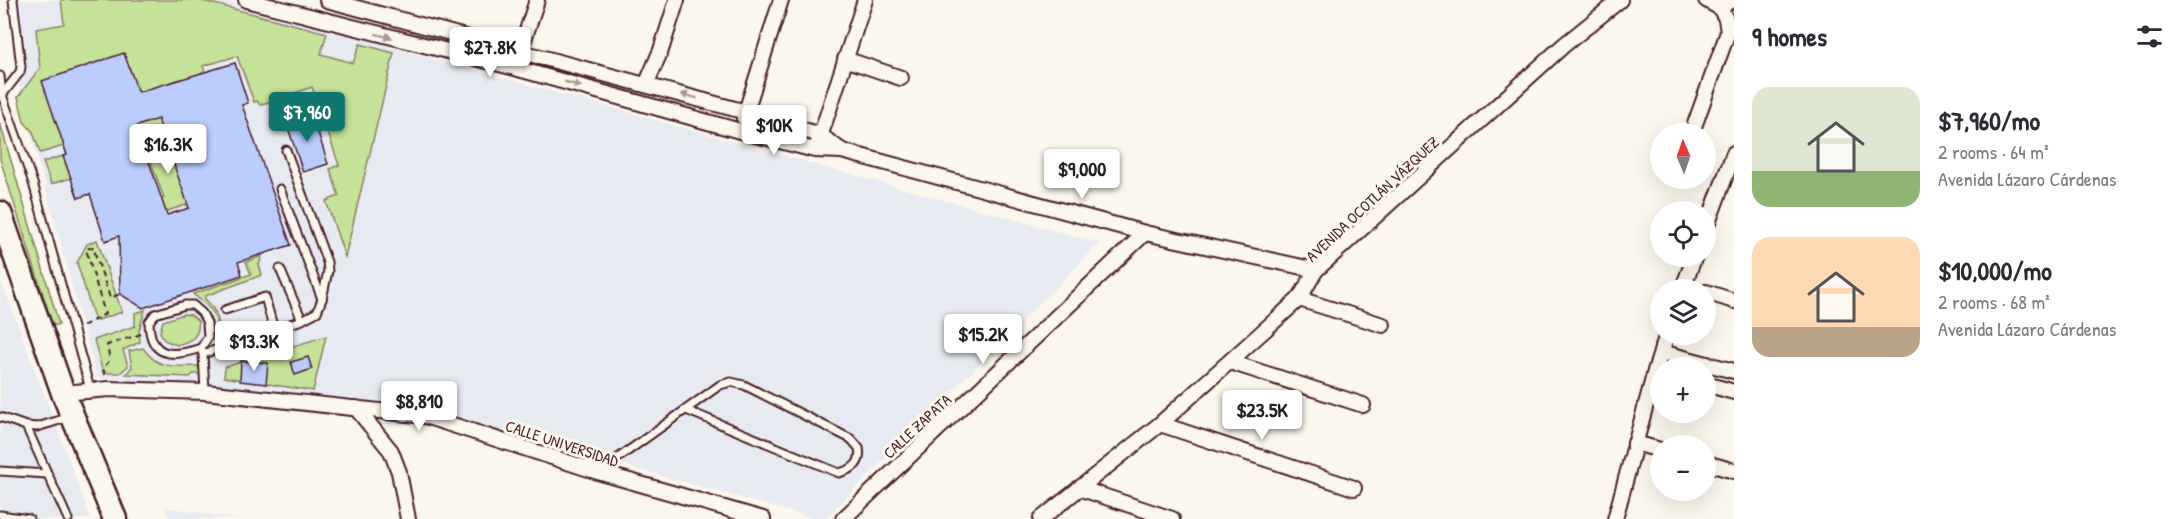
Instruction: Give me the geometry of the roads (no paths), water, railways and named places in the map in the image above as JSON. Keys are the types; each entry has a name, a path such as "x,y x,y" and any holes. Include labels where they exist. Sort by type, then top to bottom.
{"main road":[{"path":"0,213 63,393 115,519"}],"street":[{"path":"246,0 515,68 815,150 842,151 1145,233 1316,270"},
{"path":"327,0 366,5 520,51 746,112 820,135 842,151"},
{"path":"515,68 537,0"},
{"path":"646,85 661,51 677,0"},
{"path":"740,131 781,0"},
{"path":"815,150 865,0"},
{"name":"AVENIDA OCOTLÁN VÁZQUEZ","path":"1041,519 1160,424 1230,362 1299,299 1316,270 1564,45 1620,0"},
{"path":"1695,123 1728,32 1726,4 1706,0"},
{"path":"358,30 366,5"},
{"path":"845,59 901,78"},
{"path":"1716,202 1734,154"},
{"name":"CALLE ZAPATA","path":"843,519 1145,233"},
{"path":"1716,295 1734,301"},
{"path":"1299,299 1383,325"},
{"path":"1660,357 1663,345"},
{"path":"1661,352 1734,371"},
{"path":"1230,362 1363,405"},
{"path":"1716,387 1734,392"},
{"name":"CALLE UNIVERSIDAD","path":"63,393 90,389 204,392 425,416 598,472 763,519"},
{"path":"1618,518 1635,443 1650,397"},
{"path":"356,408 391,452 399,472 408,519"},
{"path":"1160,424 1354,488"},
{"path":"1635,443 1650,447"},
{"path":"1716,466 1734,471"},
{"path":"1078,488 1155,517 1172,519"}],"lane":[{"path":"2,95 20,72 21,67 13,0"},
{"path":"0,76 2,95 33,183 90,389"},
{"path":"204,392 202,351 208,337 207,323 202,313 193,305 185,304 155,314 149,322 152,341 159,349 169,354 181,354 202,351 302,320 317,312 322,299 328,271 327,262 286,150"},
{"path":"280,189 322,299"},
{"path":"280,269 302,320"},
{"path":"225,310 265,297 274,330"},
{"path":"598,472 720,385 731,382 744,385 851,439 859,447 859,462 853,469 839,473 686,410"},
{"path":"0,417 37,428 72,416"},
{"path":"26,426 68,519"},
{"path":"0,471 46,474"},
{"path":"0,515 30,519"}]}
